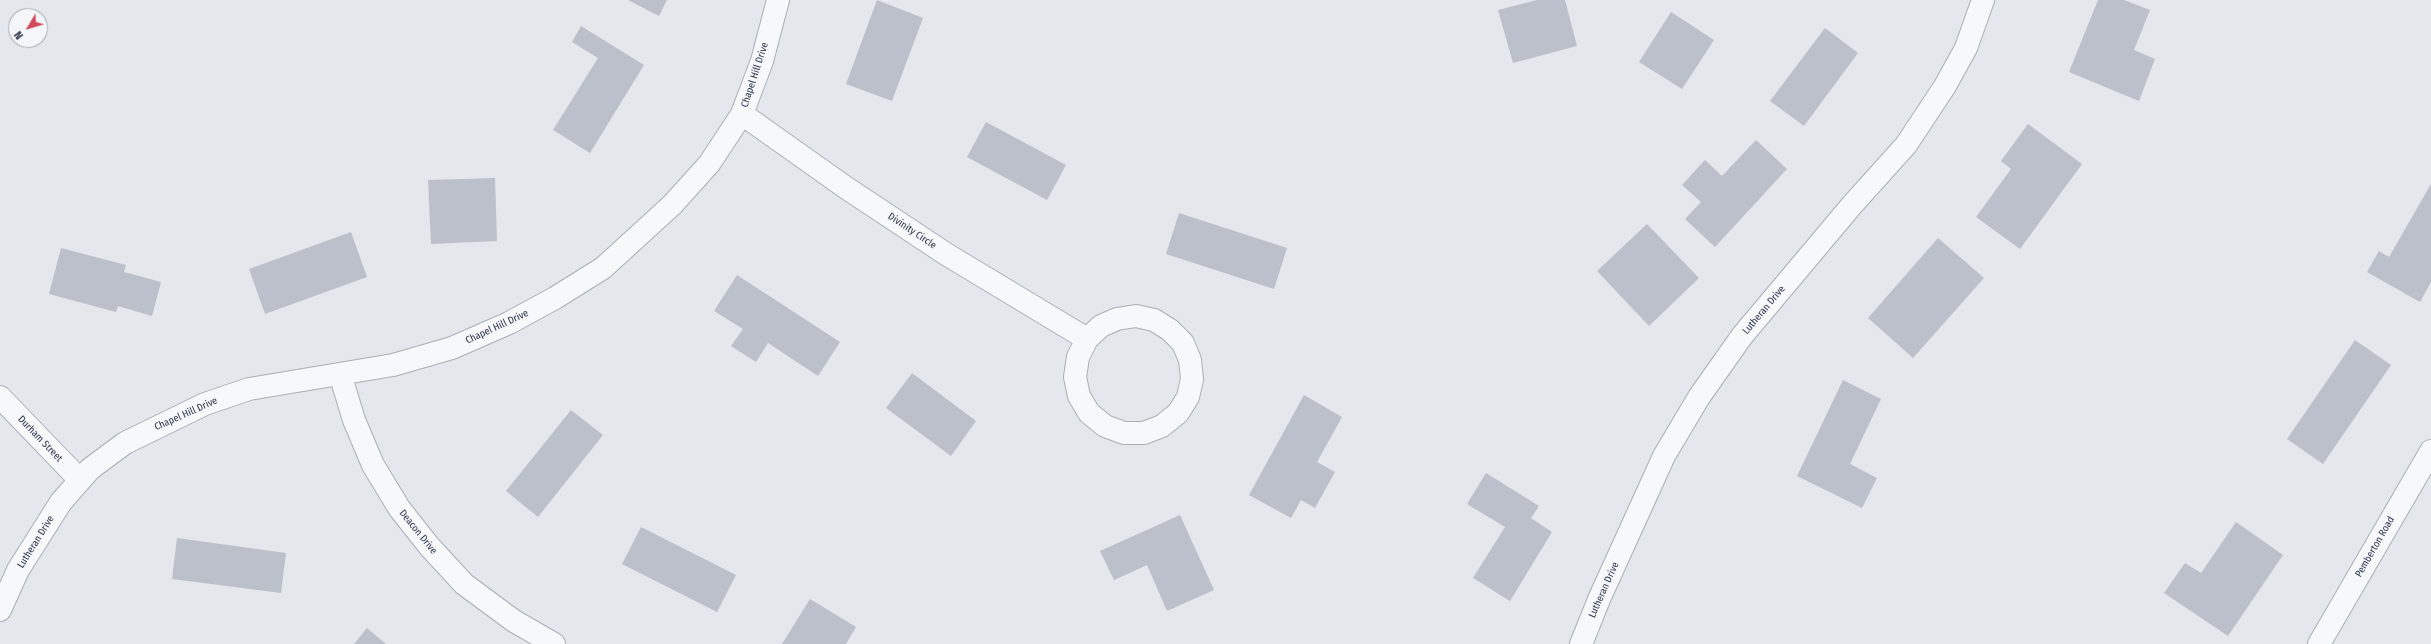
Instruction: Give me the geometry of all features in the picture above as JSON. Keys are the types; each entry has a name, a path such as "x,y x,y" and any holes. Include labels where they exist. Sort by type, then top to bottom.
{"street":[{"name":"Chapel Hill Drive","path":"80,480 90,469 125,443 205,404 249,389 393,365 452,348 509,323 555,298 603,268 641,236 709,164 742,114 762,61 778,0"},
{"name":"Lutheran Drive","path":"1581,644 1600,597 1664,456 1699,397 1742,336 1852,205 1906,145 1945,86 1966,48 1983,0"},
{"name":"Divinity Circle","path":"742,114 845,187 946,254 1087,339"},
{"path":"1130,317 1154,320 1170,330 1183,343 1190,360 1192,379 1189,391 1178,413 1162,426 1144,433 1124,433 1105,426 1089,414 1079,396 1075,377 1078,357 1087,339 1101,326 1117,319 1130,317"},
{"name":"Deacon Drive","path":"340,374 354,420 373,465 399,508 425,541 464,584 514,621 554,644"},
{"name":"Durham Street","path":"0,397 80,480"},
{"name":"Pemberton Road","path":"2318,644 2431,451"},
{"name":"Lutheran Drive","path":"0,610 18,570 61,502 80,480"}],"building":[{"path":"628,0 667,0 659,16"},
{"path":"877,0 923,18 892,101 846,84"},
{"path":"1537,0 1565,0 1577,46 1513,63 1498,10"},
{"path":"2098,0 2124,0 2150,10 2134,50 2155,59 2139,101 2069,72"},
{"path":"1671,12 1714,40 1682,89 1639,62"},
{"path":"581,26 644,65 590,153 553,130 598,58 572,42"},
{"path":"1825,28 1858,53 1804,126 1770,101"},
{"path":"986,122 1066,165 1047,200 967,157"},
{"path":"2028,124 2082,164 2020,249 1976,217 2011,169 2001,161"},
{"path":"1756,140 1787,169 1715,247 1685,219 1701,202 1682,185 1705,160 1722,176"},
{"path":"495,178 497,241 431,244 428,180"},
{"path":"2431,184 2431,282 2420,302 2367,272 2379,251 2389,257"},
{"path":"1179,213 1287,248 1274,289 1166,254"},
{"path":"1647,224 1699,278 1649,326 1597,271"},
{"path":"351,232 367,277 265,314 249,269"},
{"path":"1938,238 1984,278 1913,358 1868,318"},
{"path":"61,248 126,265 124,272 161,282 152,316 118,306 116,312 49,294"},
{"path":"737,275 840,342 818,376 768,343 756,362 731,346 743,329 714,311"},
{"path":"2355,340 2391,365 2323,464 2287,439"},
{"path":"912,373 976,421 951,456 886,408"},
{"path":"1843,380 1881,399 1850,464 1877,478 1862,508 1797,476"},
{"path":"1304,395 1342,417 1317,462 1335,472 1315,508 1301,500 1291,518 1249,495"},
{"path":"571,410 603,435 538,517 506,491"},
{"path":"1486,473 1539,506 1531,518 1552,532 1510,601 1473,578 1505,527 1467,504"},
{"path":"1180,515 1214,590 1167,611 1147,565 1114,580 1100,551"},
{"path":"2236,522 2283,555 2228,636 2164,593 2185,563 2201,573"},
{"path":"641,527 736,575 717,612 622,564"},
{"path":"177,538 286,553 281,593 172,579"},
{"path":"810,599 856,627 846,644 782,644"},
{"path":"367,628 386,644 354,644"}]}
